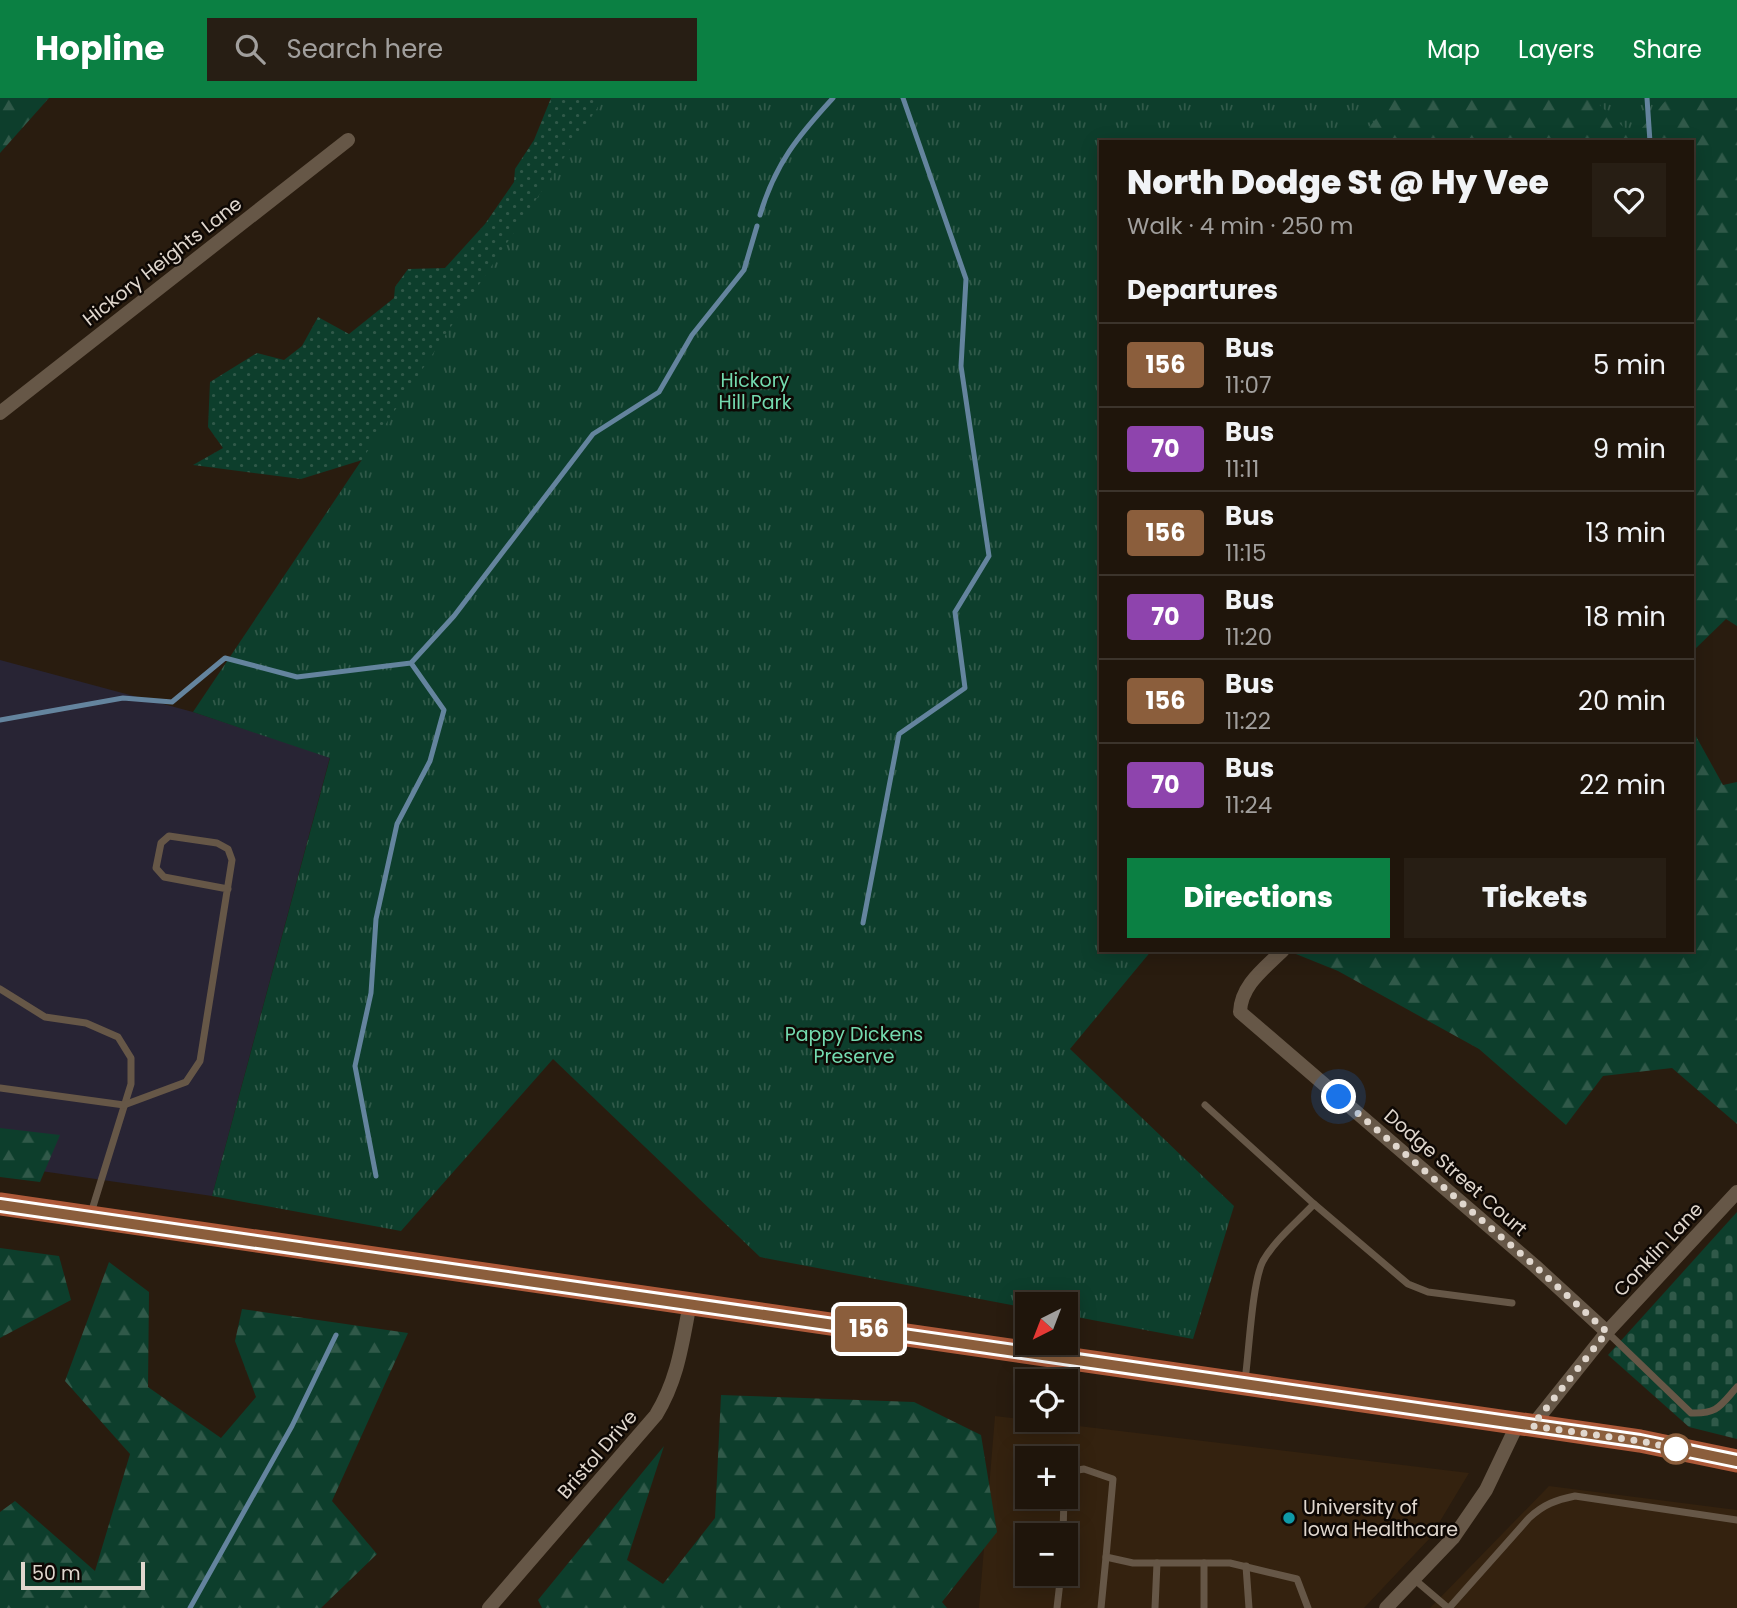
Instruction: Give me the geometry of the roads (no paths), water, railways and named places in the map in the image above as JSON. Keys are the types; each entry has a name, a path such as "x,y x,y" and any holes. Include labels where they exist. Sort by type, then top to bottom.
{"main road":[{"path":"0,1205 1640,1441 1737,1461"}],"street":[{"name":"Hickory Heights Lane","path":"0,413 348,140"},
{"name":"Dodge Street Court","path":"1281,952 1246,987 1240,1012 1535,1266 1607,1332"},
{"name":"Conklin Lane","path":"1386,1608 1453,1538 1525,1425 1737,1192"},
{"name":"Bristol Drive","path":"489,1608 656,1415 669,1394 676,1374 690,1303"}],"lane":[{"path":"0,1087 124,1105 186,1082 200,1061 228,889 232,860 228,849 217,843 169,836 161,843 156,868 164,877 228,889"},
{"path":"0,989 45,1017 86,1023 118,1037 131,1058 131,1084 90,1217"},
{"path":"1205,1105 1314,1204 1408,1284 1428,1292 1512,1303"},
{"path":"1245,1384 1258,1280 1263,1262 1283,1236 1314,1204"},
{"path":"1607,1332 1691,1413 1708,1414 1718,1408 1737,1387"},
{"path":"1078,1470 1084,1469 1113,1479 1101,1608"},
{"path":"1414,1579 1448,1608 1543,1505 1575,1496 1737,1520"},
{"path":"1106,1557 1133,1563 1230,1563 1246,1566 1297,1579 1308,1608"},
{"path":"1155,1608 1157,1563"},
{"path":"1204,1563 1204,1608"},
{"path":"1246,1566 1249,1608"},
{"path":"1057,1608 1060,1586"}],"waterway":[{"path":"760,215 780,166 809,125 833,98"},
{"path":"863,923 899,734 965,688 955,612 989,556 961,366 966,279 903,98"},
{"path":"1647,98 1650,140"},
{"path":"0,720 123,698 172,702 225,658 297,677 411,663 454,616 593,434 659,392 692,335 744,270 757,226"},
{"path":"376,1176 355,1066 371,993 376,919 397,824 430,761 444,710 411,663"},
{"path":"190,1608 292,1426 336,1335"}],"place":[{"name":"University of Iowa Healthcare","path":"1289,1518"}],"park label":[{"name":"Hickory Hill Park","path":"755,391"},
{"name":"Pappy Dickens Preserve","path":"854,1045"}]}
